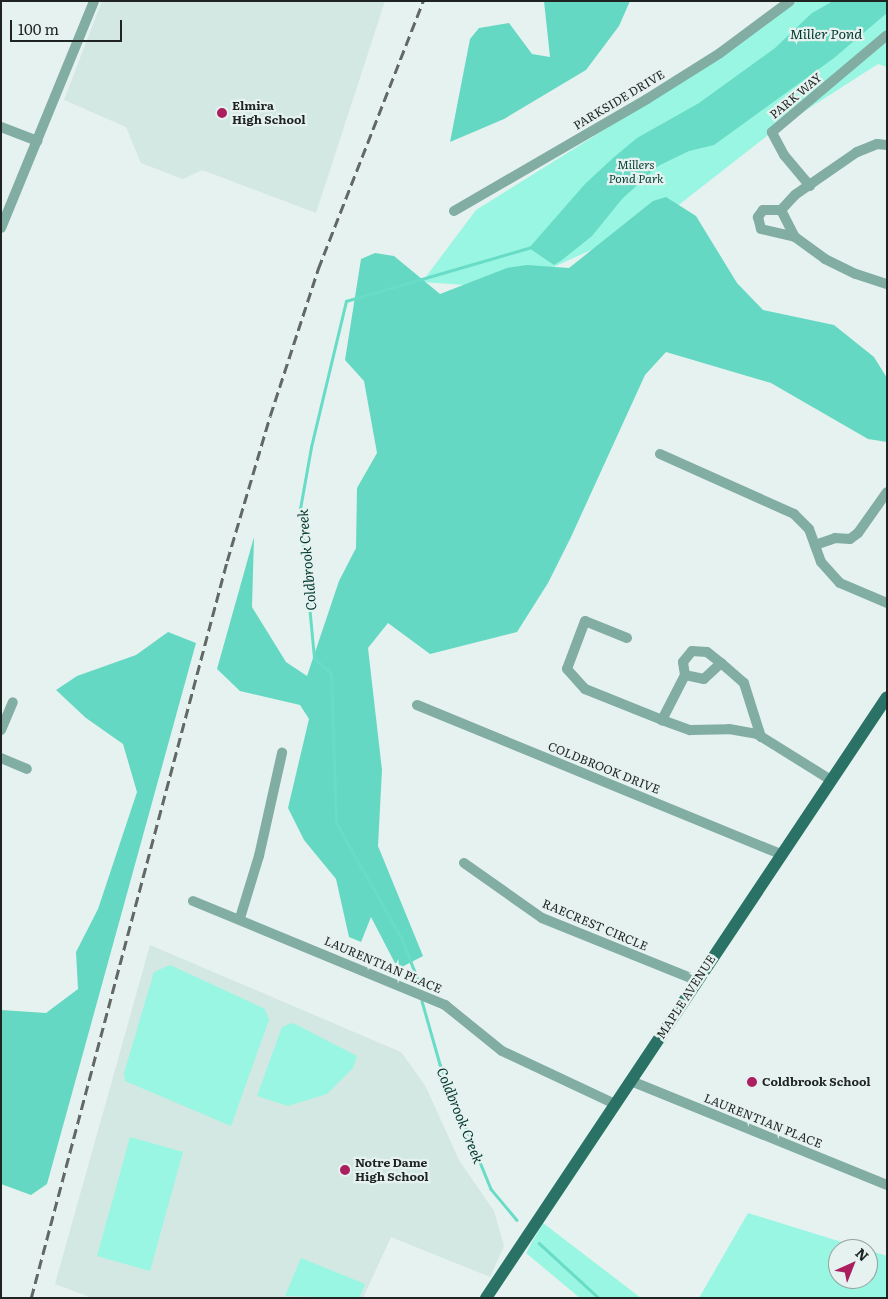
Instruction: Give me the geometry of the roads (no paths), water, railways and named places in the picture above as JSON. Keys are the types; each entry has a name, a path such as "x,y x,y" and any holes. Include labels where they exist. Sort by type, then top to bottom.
{"main road":[{"name":"MAPLE AVENUE","path":"486,1298 613,1103 631,1081 780,854 887,697"}],"street":[{"path":"1,228 94,1"},
{"name":"PARKSIDE DRIVE","path":"454,211 647,99 720,53 790,1"},
{"name":"PARK WAY","path":"810,186 784,155 772,132 887,35"},
{"path":"1,127 37,141"},
{"path":"796,237 761,229 758,217 763,210 781,210 857,152 877,144 887,145"},
{"path":"781,210 796,237 825,259 856,274 887,284"},
{"path":"660,454 794,514 809,529 821,562 840,583 887,604"},
{"path":"815,545 835,538 850,539 858,533 887,492"},
{"path":"627,638 585,621 566,669 585,689 690,730 729,729 761,737 831,780"},
{"path":"662,720 685,675 683,662 692,651 707,652 744,683 761,737"},
{"path":"685,675 704,679 720,663"},
{"path":"1,730 13,702"},
{"name":"COLDBROOK DRIVE","path":"417,705 780,854"},
{"path":"240,918 259,856 282,754"},
{"path":"1,758 27,769"},
{"name":"RAECREST CIRCLE","path":"464,863 542,918 698,980"},
{"name":"LAURENTIAN PLACE","path":"192,901 240,918 445,1005 502,1051 613,1103"},
{"name":"LAURENTIAN PLACE","path":"631,1081 887,1185"}],"water":[{"name":"Miller Pond","path":"833,1 887,1 887,13 834,58 714,145 689,151 658,166 622,199 592,236 562,260 554,265 529,248 585,184 637,138 699,103 775,48 812,13"}],"waterway":[{"name":"Coldbrook Creek","path":"420,986 401,938 336,823 331,674 314,658 300,509 311,447 346,301 529,248"},
{"name":"Coldbrook Creek","path":"422,1001 440,1064 491,1189 517,1220"},
{"name":"Coldbrook Creek","path":"539,1243 599,1298"}],"railway":[{"path":"31,1298 227,561 270,416 318,269 423,1"}],"place":[{"name":"Elmira High School","path":"222,113"},
{"name":"Coldbrook School","path":"752,1082"},
{"name":"Notre Dame High School","path":"345,1170"}],"park label":[{"name":"Millers Pond Park","path":"636,172"}]}
